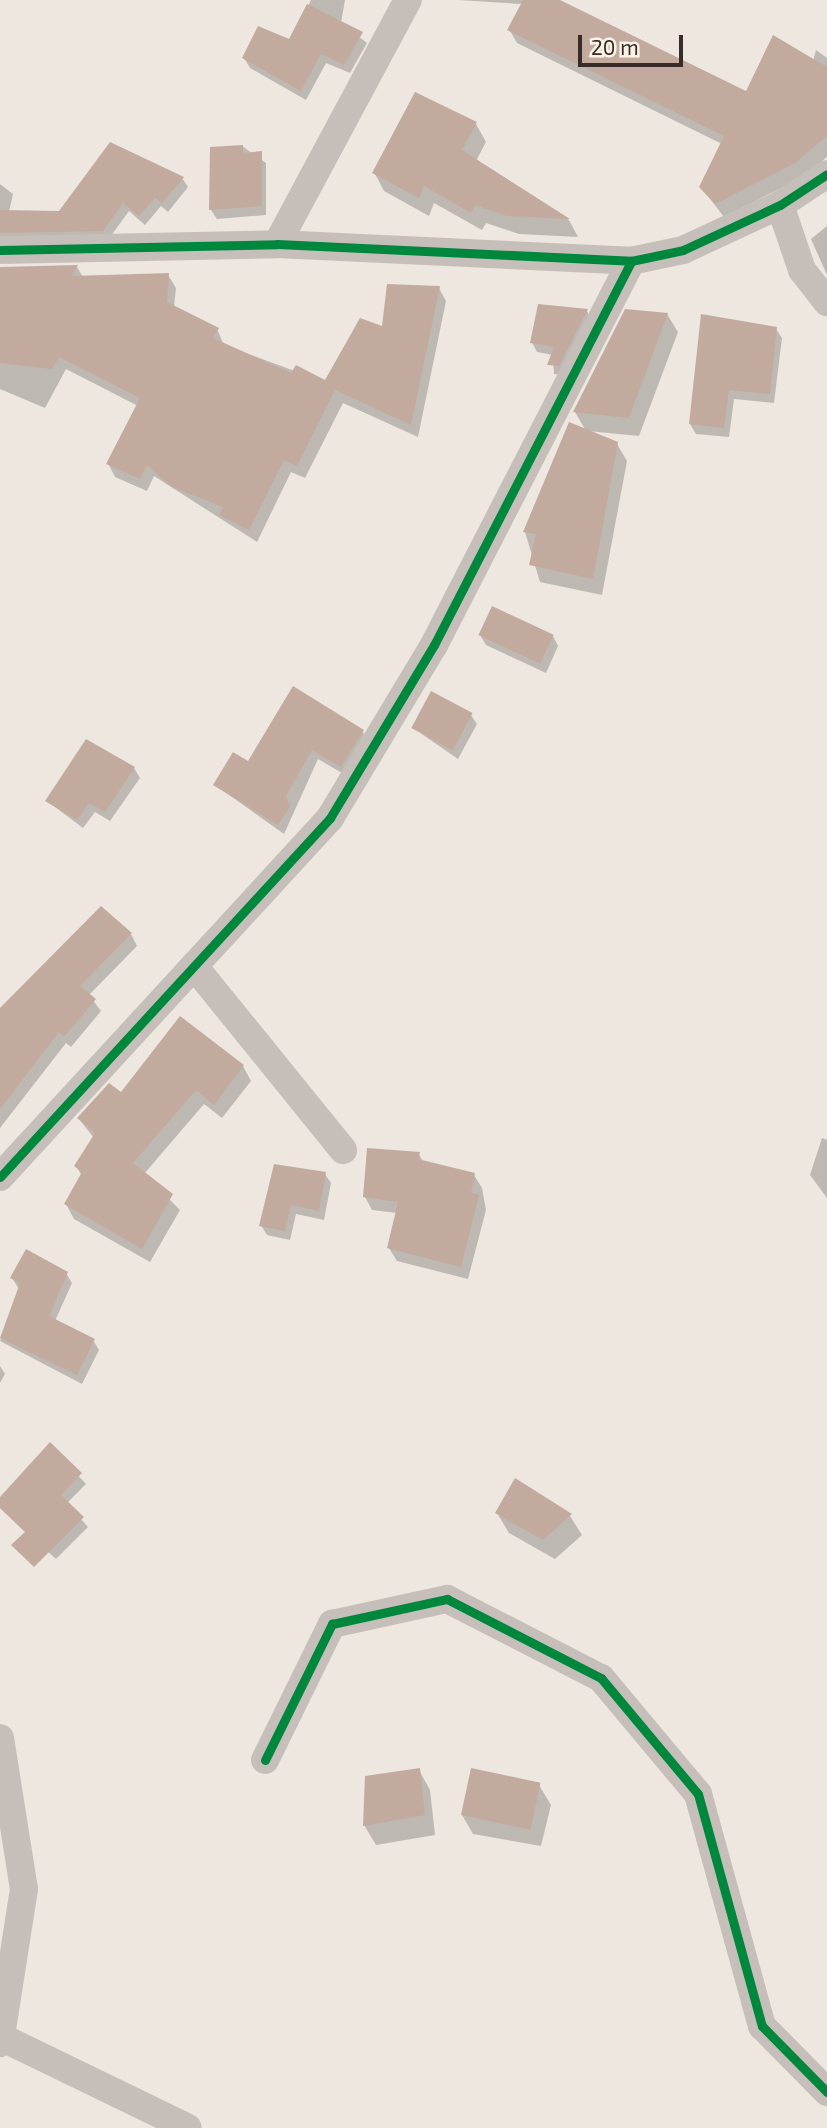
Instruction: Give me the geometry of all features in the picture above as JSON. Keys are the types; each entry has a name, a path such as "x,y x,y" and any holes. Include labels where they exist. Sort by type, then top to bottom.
{"street":[{"path":"277,244 408,0"},
{"path":"0,250 277,244 631,261 682,250 780,205 827,174"},
{"path":"780,205 802,270 827,302"},
{"path":"0,1177 330,818 434,645 631,261"},
{"path":"194,966 343,1150"},
{"path":"265,1760 332,1624 447,1599 601,1678 698,1794 762,2026 827,2092"},
{"path":"0,1738 24,1889 2,2041 188,2128"}],"building":[{"path":"523,0 560,0 746,91 773,35 827,67 827,136 795,163 715,204 699,187 724,136 507,30"},
{"path":"307,4 363,32 344,65 321,54 301,91 242,58 258,26 289,39"},
{"path":"415,92 477,122 462,150 570,219 507,216 475,205 471,213 424,186 419,198 372,173"},
{"path":"110,142 184,177 162,203 155,198 139,216 123,203 103,231 0,233 0,210 59,211"},
{"path":"243,145 243,153 262,151 262,206 209,210 210,147"},
{"path":"78,265 71,276 169,273 167,302 219,328 213,338 291,373 296,365 325,380 360,318 382,326 387,284 440,286 411,425 335,390 297,466 284,460 249,530 219,515 223,507 172,487 147,465 140,479 106,464 140,398 59,357 52,369 0,363 0,267"},
{"path":"538,304 588,309 559,366 547,365 554,347 530,343"},
{"path":"625,309 668,313 629,418 573,412"},
{"path":"701,314 777,327 770,394 729,390 724,428 689,424"},
{"path":"569,422 618,442 593,579 529,565 536,534 523,532"},
{"path":"492,606 554,635 540,664 478,635"},
{"path":"293,686 364,730 341,767 312,750 286,796 290,806 278,825 213,785 233,752 248,761"},
{"path":"431,691 472,713 453,750 411,728"},
{"path":"86,739 135,767 105,812 89,803 77,820 45,801"},
{"path":"101,906 132,933 80,986 96,999 64,1037 59,1032 0,1109 0,1008"},
{"path":"180,1016 244,1065 214,1105 196,1090 133,1163 173,1194 142,1249 64,1204 82,1172 74,1166 95,1133 77,1118 109,1083 121,1092"},
{"path":"367,1148 420,1152 418,1159 475,1173 471,1193 479,1195 461,1267 387,1248 398,1202 363,1197"},
{"path":"274,1164 326,1172 319,1211 291,1205 285,1231 259,1226"},
{"path":"26,1249 68,1272 49,1316 95,1339 77,1375 0,1338 20,1283 10,1278"},
{"path":"50,1442 82,1473 61,1495 84,1517 34,1567 11,1545 25,1532 0,1508 0,1497"},
{"path":"515,1478 572,1514 543,1540 495,1513"},
{"path":"420,1768 425,1815 363,1826 365,1776"},
{"path":"471,1768 540,1783 530,1830 461,1815"}],"cycle path":[{"path":"0,250 277,244 631,261 683,250 780,205 827,174"},
{"path":"0,1177 330,818 434,645 631,261"},
{"path":"265,1760 332,1624 447,1599 601,1678 698,1794 762,2026 827,2092"}]}
